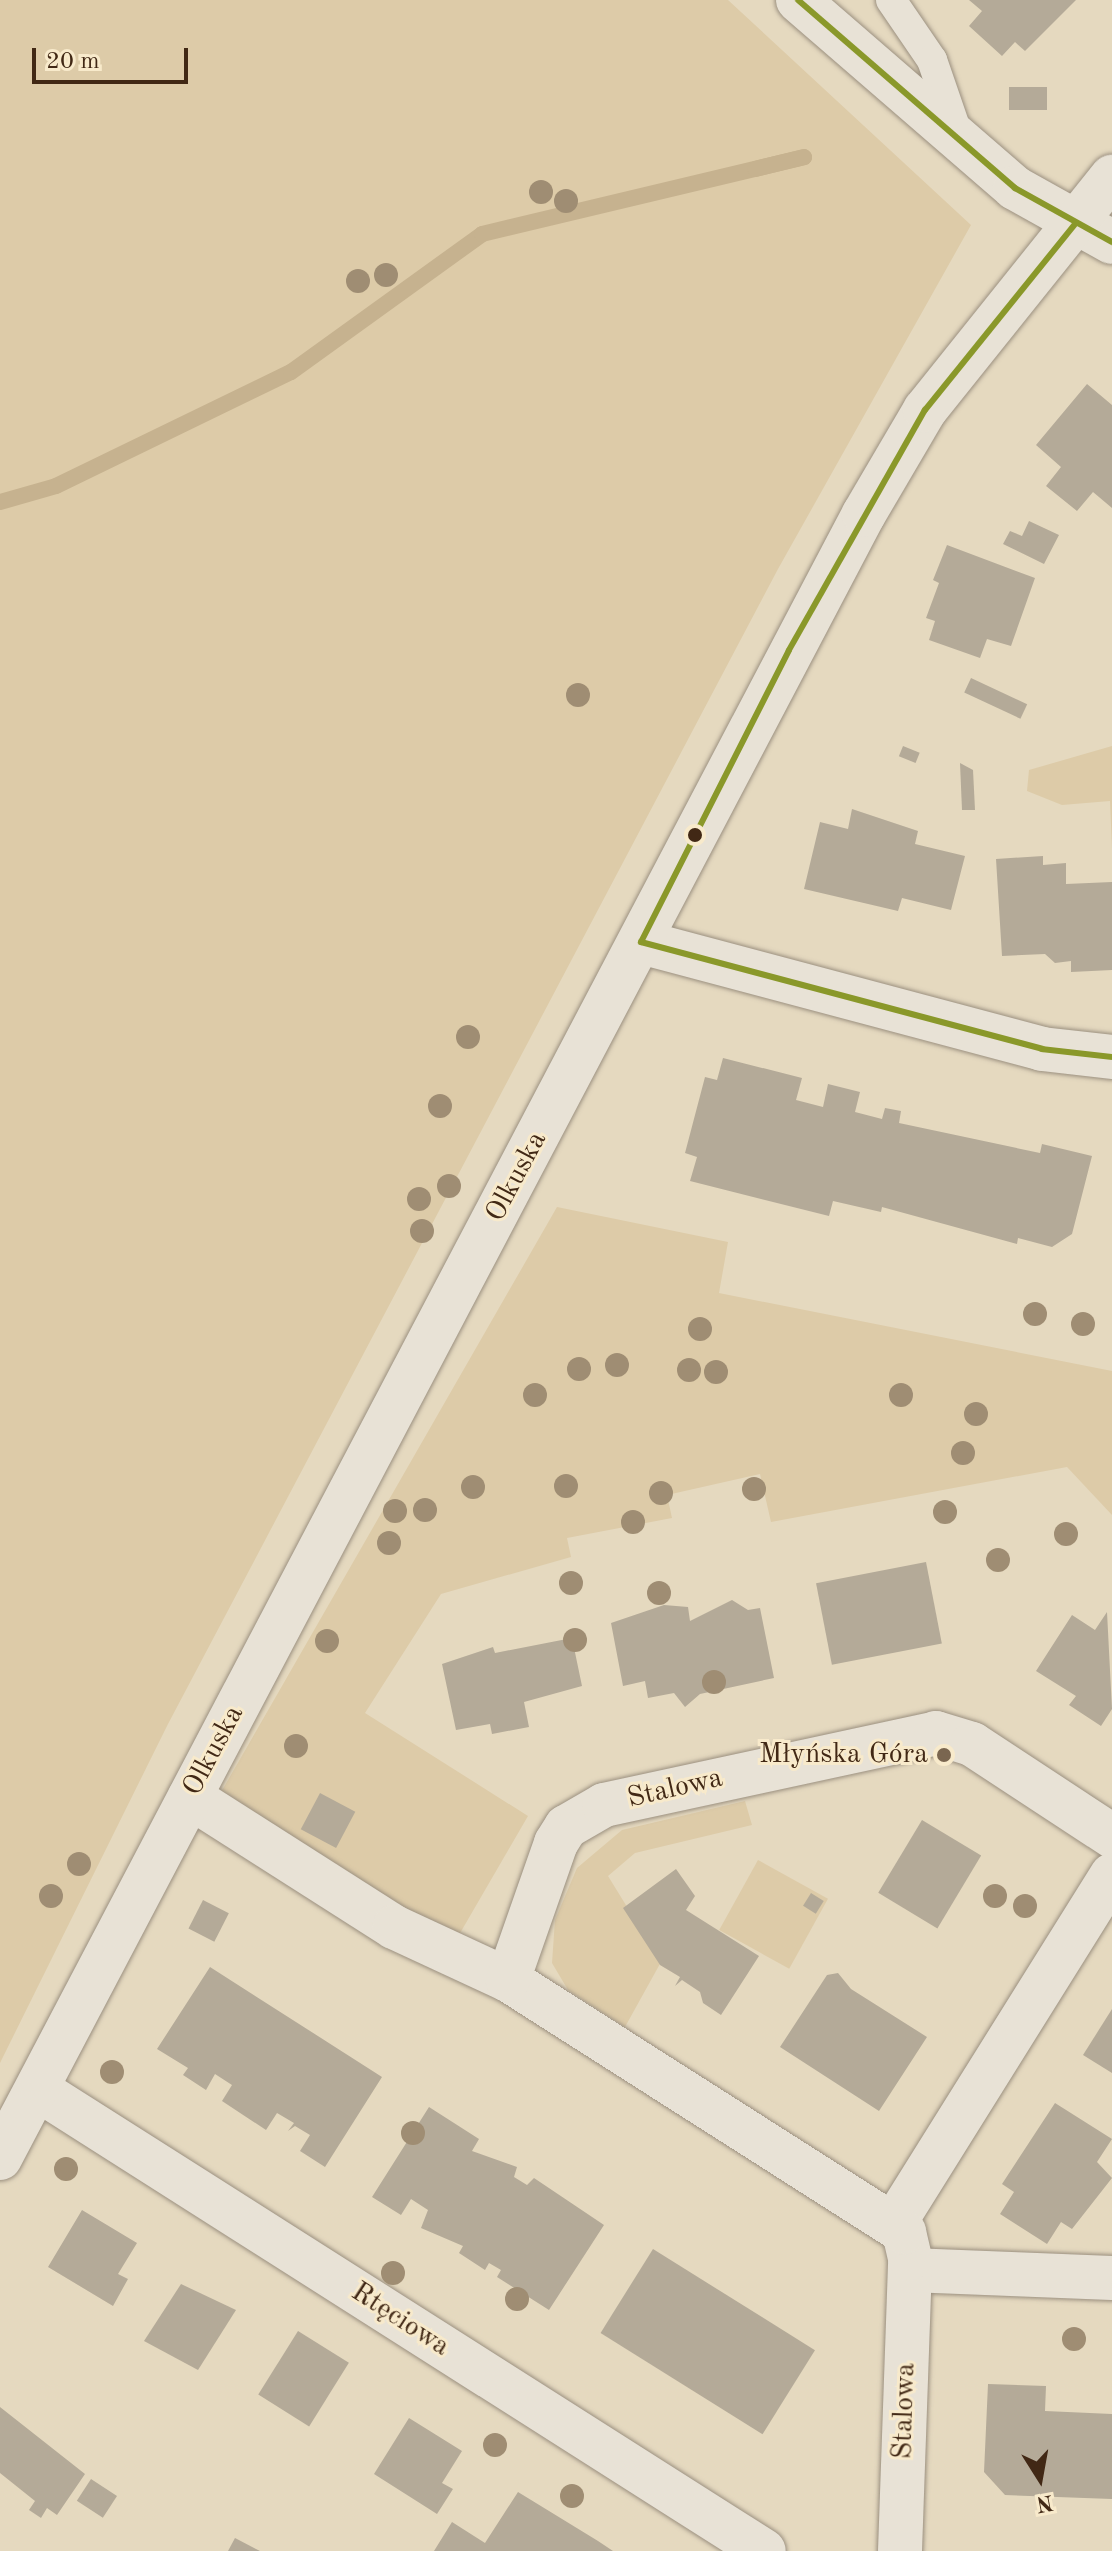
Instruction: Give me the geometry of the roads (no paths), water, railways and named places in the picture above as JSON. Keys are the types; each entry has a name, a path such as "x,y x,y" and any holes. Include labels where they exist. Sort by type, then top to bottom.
{"street":[{"path":"798,0 962,147 1093,233"},
{"name":"Olkuska","path":"0,2158 641,942 789,650 925,410 1032,269 1093,233 1112,177"},
{"path":"641,942 1042,1049 1112,1057"},
{"name":"Stalowa","path":"508,1980 556,1843 566,1827 604,1805 936,1733 972,1744 1112,1836"},
{"path":"190,1797 394,1927 508,1980 895,2222 1112,1875"},
{"name":"Rtęciowa","path":"37,2089 764,2551"},
{"name":"Stalowa","path":"895,2222 909,2245 910,2270 900,2551"},
{"path":"910,2270 1112,2278"}],"lane":[{"path":"891,0 932,60 962,147"}],"waterway":[{"path":"0,502 56,486 291,372 482,234 804,157 755,169"}],"place":[{"name":"Młyńska Góra","path":"944,1755"}]}
